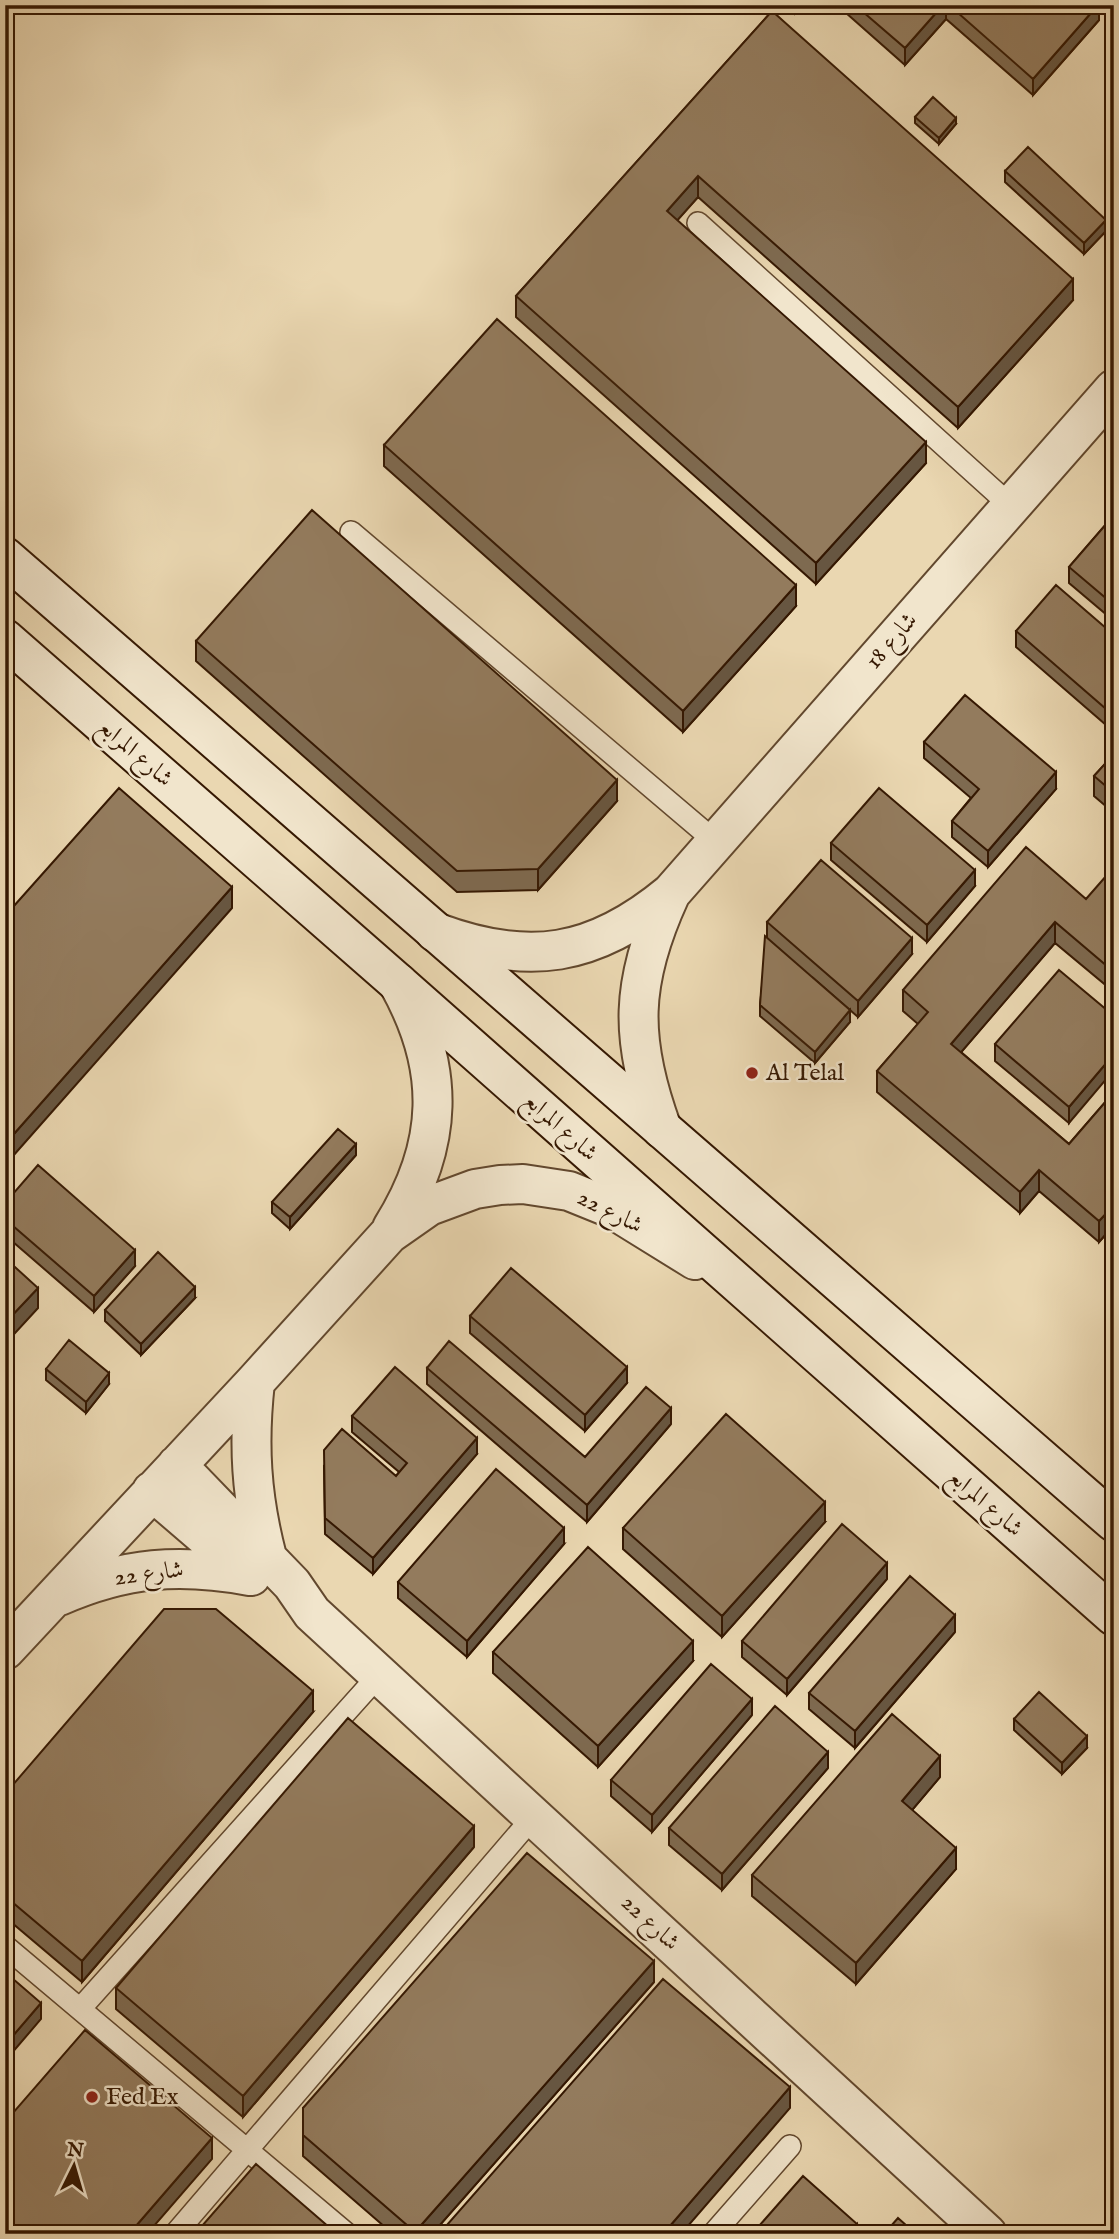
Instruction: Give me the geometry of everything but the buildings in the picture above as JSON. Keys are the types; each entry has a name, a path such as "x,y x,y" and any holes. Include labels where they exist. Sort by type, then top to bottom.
{"street":[{"name":"شارع 18","path":"435,932 469,945 505,952 541,952 576,946 611,934 642,917 671,893 1114,389"},
{"path":"5,557 1114,1522"},
{"name":"شارع المرابع","path":"5,639 1114,1616"},
{"name":"شارع 18","path":"662,1129 642,1065 638,1032 639,999 643,966 652,933 671,893"},
{"name":"شارع 22","path":"389,1234 414,1189 423,1166 432,1116 432,1087 426,1046 412,1007 398,983"},
{"name":"شارع 22","path":"5,1650 389,1234 429,1206 475,1189 500,1185 546,1186 569,1191 611,1208 744,1290"},
{"path":"255,1382 250,1454 257,1513 259,1567"},
{"name":"شارع 22","path":"165,1478 259,1567 292,1584 312,1613 988,2234"},
{"name":"شارع 22","path":"50,1600 88,1583 127,1573 155,1569 259,1567"}],"lane":[{"path":"698,223 1011,506"},
{"path":"351,532 716,842"},
{"path":"80,2009 379,1675"},
{"path":"175,2234 534,1816"},
{"path":"5,1946 347,2234"},
{"path":"713,2234 790,2146"}],"place":[{"name":"Al Telal","path":"752,1073"},
{"name":"Fed Ex","path":"92,2097"}]}
